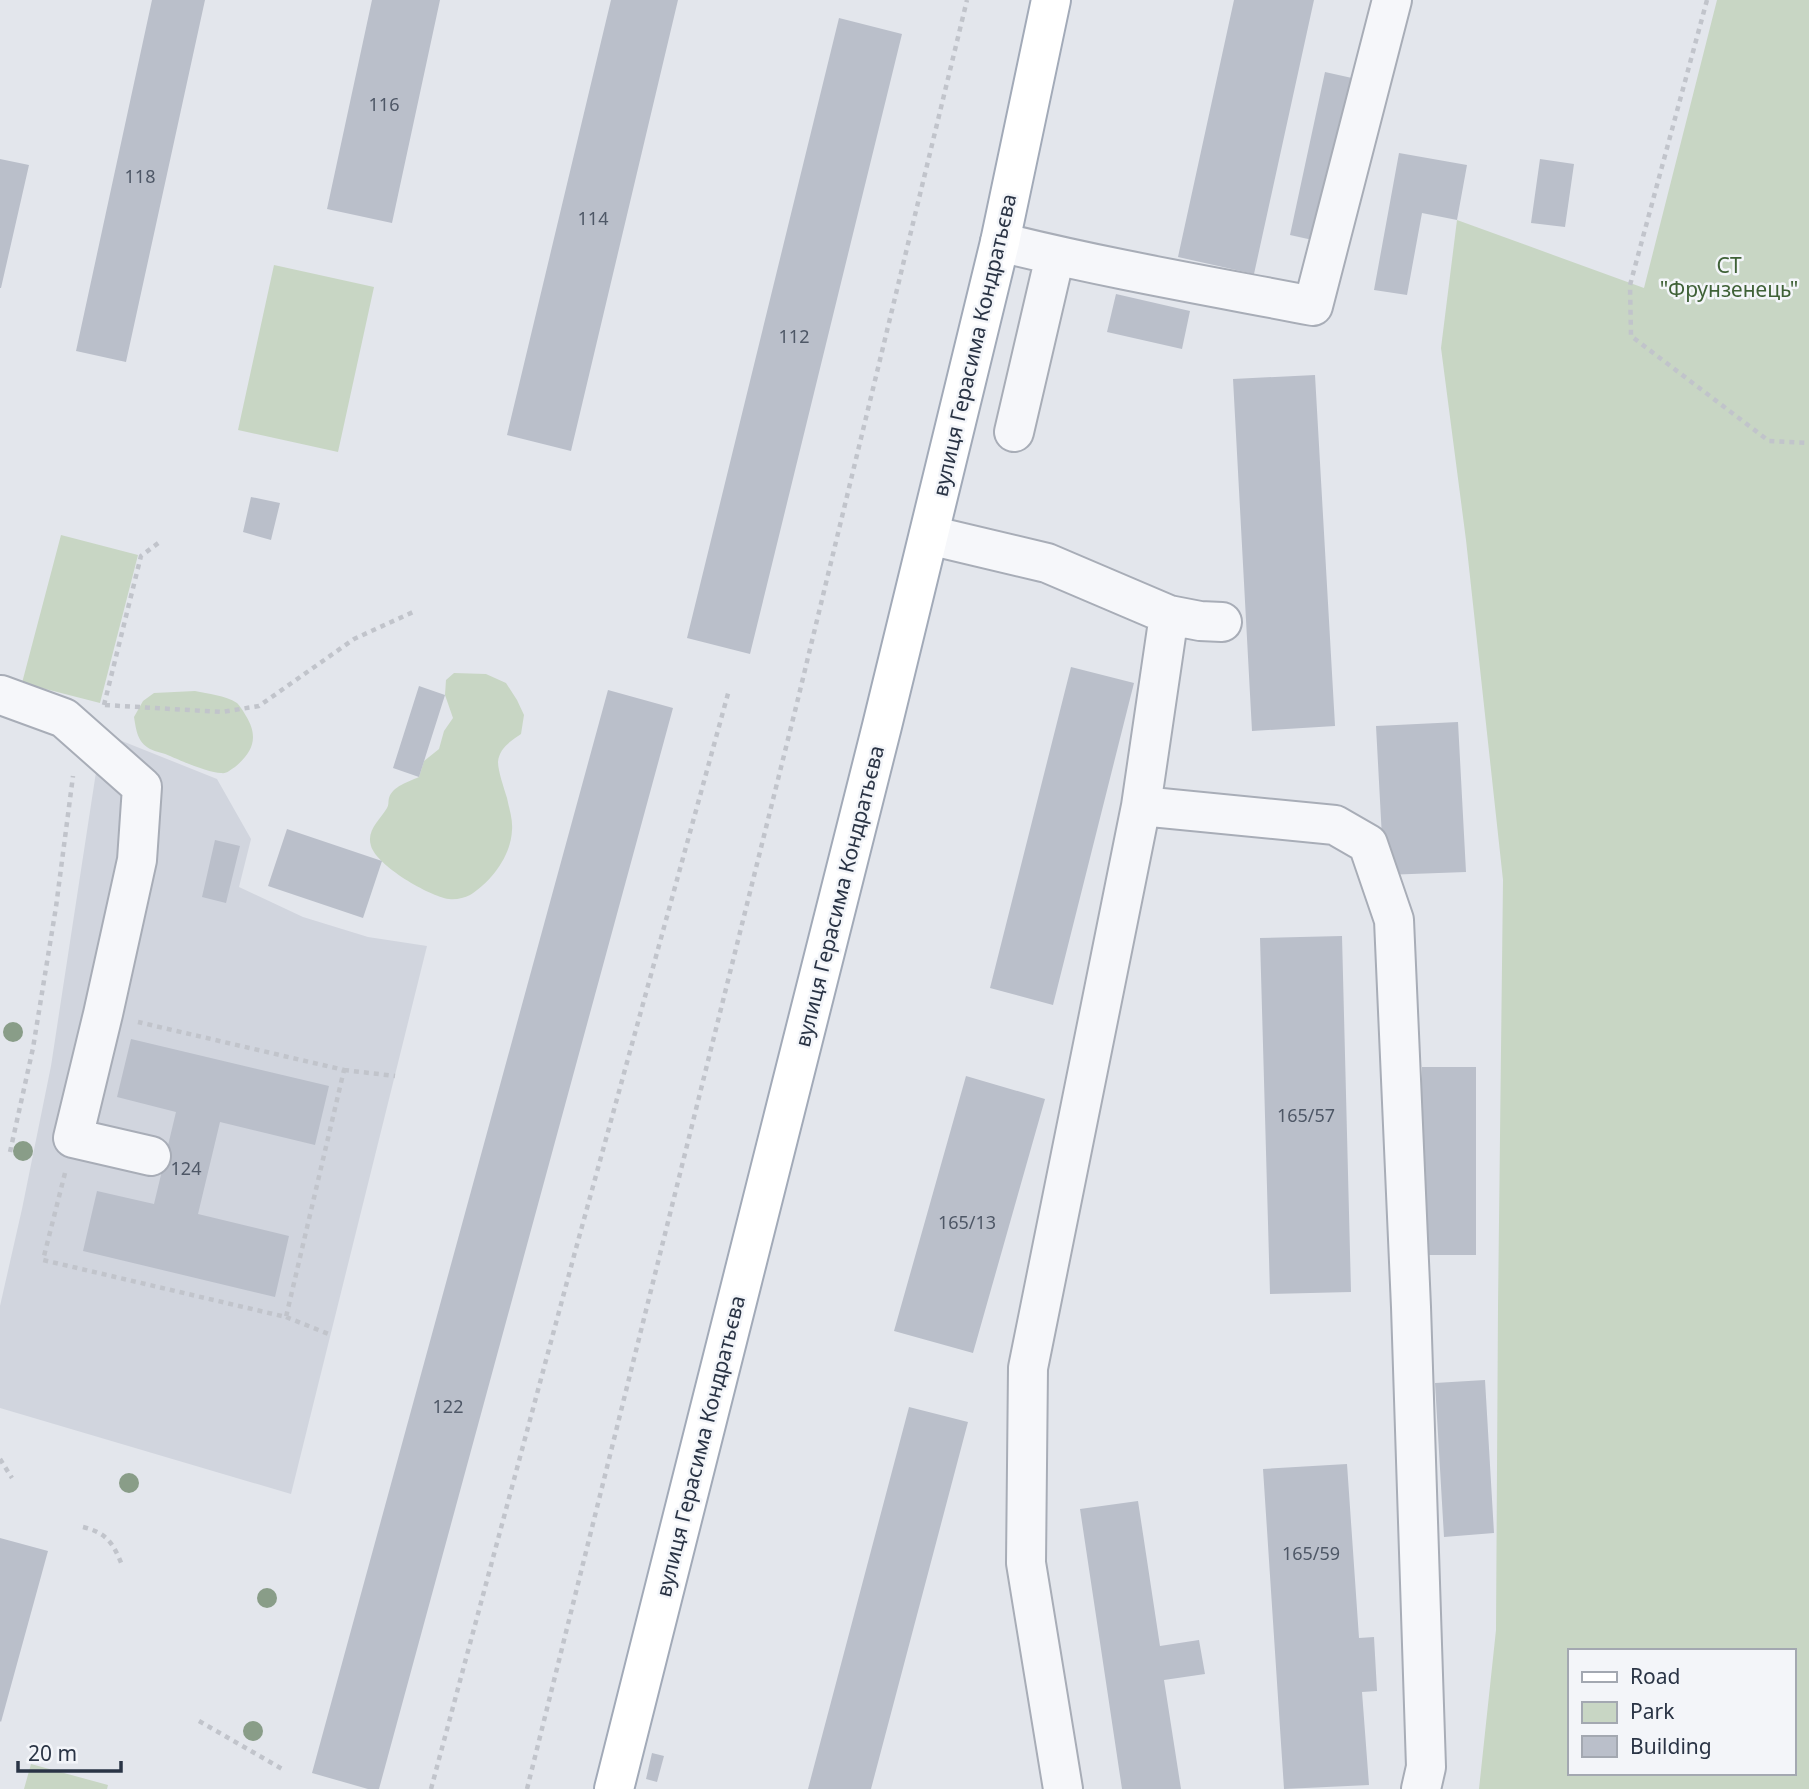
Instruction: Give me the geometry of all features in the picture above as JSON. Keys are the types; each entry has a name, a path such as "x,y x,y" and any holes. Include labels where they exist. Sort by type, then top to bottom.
{"main road":[{"name":"вулиця Герасима Кондратьєва","path":"614,1789 929,535 1000,242 1051,0"}],"lane":[{"path":"1000,242 1055,256 1313,306 1392,0"},
{"path":"1014,432 1055,256"},
{"path":"929,535 1047,563 1169,615 1222,622"},
{"path":"1063,1789 1026,1563 1028,1368 1141,806 1169,615"},
{"path":"1,695 64,718 91,718 142,787 137,860 73,1138 151,1156"},
{"path":"1141,806 1335,825 1368,844 1394,920 1411,1307 1426,1767 1421,1789"}],"path":[{"path":"527,1789 796,707 967,0"},
{"path":"1707,0 1630,285 1631,336 1769,441 1809,443"},
{"path":"10,1152 33,1048 91,718 141,556 161,541"},
{"path":"91,718 222,712 259,706 354,639 414,612"},
{"path":"431,1789 729,690"},
{"path":"103,1014 344,1070 395,1076"},
{"path":"286,1317 344,1070"},
{"path":"73,1138 43,1260 286,1317 331,1335"},
{"path":"0,1460 12,1478"},
{"path":"83,1527 103,1535 111,1543 122,1565"},
{"path":"198,1721 284,1770"}],"shaded area":[{"path":"102,733 217,779 251,839 239,887 303,917 368,937 427,946 291,1494 0,1408 0,1306 51,1066"}],"green space":[{"name":"СТ \"Фрунзенець\"","path":"1717,0 1809,0 1809,1789 1479,1789 1496,1630 1503,880 1466,540 1441,348 1457,220 1644,288"},
{"path":"274,265 374,287 338,452 238,430"},
{"path":"61,535 138,555 100,703 22,683"},
{"path":"454,673 486,674 506,683 524,715 521,734 503,749 498,762 512,822 508,849 504,859 485,883 470,895 452,899 429,892 393,871 375,854 370,835 388,807 394,790 419,777 424,761 439,749 444,731 453,718 445,695 446,680"},
{"path":"195,691 222,696 237,703 250,724 253,737 250,750 227,772 210,771 152,750 142,743 138,735 134,717 143,701 154,693"},
{"path":"31,1764 108,1785 107,1789 24,1789"}],"building":[{"path":"152,0 205,0 126,362 76,351"},
{"path":"372,0 440,0 392,223 327,209"},
{"path":"611,0 678,0 571,451 507,435"},
{"path":"1234,0 1314,0 1254,274 1178,257"},
{"path":"839,18 902,34 750,654 687,638"},
{"path":"1325,72 1352,78 1317,241 1290,235"},
{"path":"1399,153 1467,165 1457,220 1422,213 1407,295 1374,290"},
{"path":"0,159 29,165 1,288 0,288"},
{"path":"1540,159 1574,164 1565,227 1531,223"},
{"path":"1116,294 1190,311 1182,349 1107,332"},
{"path":"1315,375 1335,726 1252,731 1233,379"},
{"path":"251,497 280,503 271,540 243,532"},
{"path":"1071,667 1134,683 1053,1005 990,988"},
{"path":"419,686 445,695 419,777 393,768"},
{"path":"608,690 673,708 379,1789 368,1789 312,1773"},
{"path":"1458,722 1466,872 1384,875 1376,726"},
{"path":"287,829 382,861 363,918 268,886"},
{"path":"215,840 240,846 226,903 202,897"},
{"path":"1342,936 1351,1292 1270,1294 1260,938"},
{"path":"131,1039 329,1086 315,1145 220,1122 198,1214 289,1236 275,1297 83,1251 97,1191 154,1204 176,1112 117,1097"},
{"path":"1422,1067 1476,1067 1476,1255 1422,1255"},
{"path":"966,1076 1045,1099 973,1353 894,1331"},
{"path":"1485,1380 1494,1533 1444,1537 1435,1383"},
{"path":"909,1407 968,1422 871,1789 808,1789"},
{"path":"1347,1464 1359,1638 1374,1637 1377,1691 1362,1692 1369,1785 1284,1789 1263,1469"},
{"path":"1138,1501 1160,1646 1199,1640 1205,1674 1164,1680 1181,1789 1122,1789 1080,1509"},
{"path":"0,1538 48,1551 1,1722 0,1721"},
{"path":"652,1753 664,1756 657,1782 646,1779"}]}
